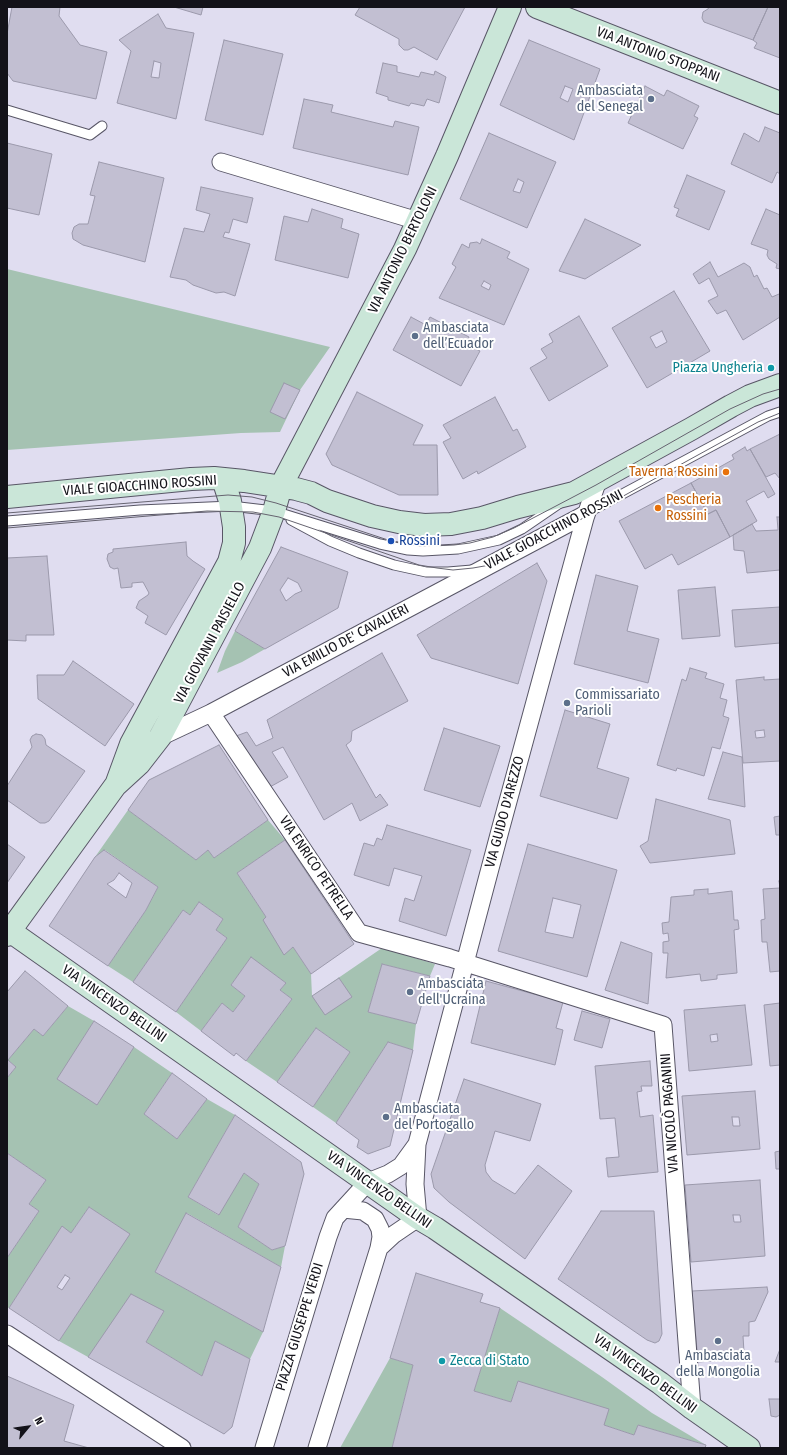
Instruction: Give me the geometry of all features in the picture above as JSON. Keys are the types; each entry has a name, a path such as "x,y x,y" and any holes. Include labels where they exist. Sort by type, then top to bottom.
{"street":[{"name":"VIA ANTONIO BERTOLONI","path":"281,486 379,301 418,221 510,7"},
{"name":"VIA ANTONIO STOPPANI","path":"536,7 780,103"},
{"path":"221,162 418,221"},
{"name":"VIALE GIOACCHINO ROSSINI","path":"7,497 191,479 223,479 281,486 311,493 372,516 412,525 428,526 450,524 482,518 574,493 731,406 776,386"},
{"name":"VIA GIOVANNI PAISIELLO","path":"115,786 131,744 229,562 234,543 234,527 231,506 223,479"},
{"name":"VIA GUIDO D'AREZZO","path":"418,1218 414,1184 417,1144 586,514 598,480"},
{"name":"VIA GIOVANNI PAISIELLO","path":"8,932 115,786 139,764 160,737 260,548 274,511 281,486"},
{"name":"VIALE GIOACCHINO ROSSINI","path":"482,569 586,514"},
{"name":"VIA EMILIO DE' CAVALIERI","path":"160,737 211,713 482,569"},
{"name":"VIA ENRICO PETRELLA","path":"211,713 359,933 465,963"},
{"name":"VIA VINCENZO BELLINI","path":"8,932 418,1218 441,1232 640,1369 746,1447"},
{"name":"VIA NICOLÒ PAGANINI","path":"465,963 663,1025 692,1408"},
{"name":"VIA GUIDO D'AREZZO","path":"368,1182 396,1170 417,1144"},
{"name":"PIAZZA GIUSEPPE VERDI","path":"264,1448 335,1218 368,1182"},
{"path":"317,1448 379,1248 381,1237 380,1229 375,1219 363,1212 343,1209"},
{"path":"379,1248 393,1235 418,1218"},
{"path":"7,1334 182,1448"}],"lane":[{"path":"7,110 90,135 102,126"},
{"name":"VIALE GIOACCHINO ROSSINI","path":"586,514 768,416 780,412"},
{"name":"VIALE GIOACCHINO ROSSINI","path":"7,521 140,510 231,506 274,511 385,545 408,550 447,550 490,543 507,536 535,520 574,493"},
{"name":"VIALE GIOACCHINO ROSSINI","path":"274,511 330,541 394,565 426,572 482,569"}],"green space":[{"path":"7,269 330,347 300,390 280,432 241,433 7,450"},
{"path":"235,631 265,649 242,662 217,673 225,651"},
{"path":"128,810 196,860 208,850 214,858 268,820 285,840 237,873 266,917 284,954 293,947 311,974 312,996 382,948 435,964 430,976 382,964 368,1012 416,1024 413,1050 388,1042 336,1123 313,1107 350,1052 316,1028 277,1082 246,1061 292,999 280,990 286,983 251,958 231,985 245,996 233,1012 222,1003 201,1031 176,1012 227,938 216,930 223,919 199,902 190,915 183,910 133,982 108,966 146,910 158,887 105,850 95,857"},
{"path":"68,1006 94,1021 58,1079 97,1104 134,1047 172,1073 144,1114 177,1139 207,1099 235,1115 188,1197 218,1215 244,1173 259,1184 238,1227 272,1250 285,1246 281,1267 187,1213 155,1272 263,1332 250,1359 215,1341 202,1376 146,1342 164,1311 88,1357 59,1341 129,1234 89,1207 71,1233 62,1227 9,1308 7,1307 7,1258 39,1211 29,1204 46,1180 7,1153 7,1078 16,1067 8,1060 34,1029 43,1036"},
{"path":"500,1308 602,1377 652,1413 706,1445 638,1425 634,1435 604,1425 518,1381 511,1402 474,1391"},
{"path":"390,1358 413,1365 392,1448 340,1448"}],"building":[{"path":"12,7 60,7 59,16 80,45 107,52 96,99 13,81 7,73 7,34"},
{"path":"174,7 203,7 201,15"},
{"path":"360,7 465,7 437,60 414,47 404,50 399,45 399,39 355,15"},
{"path":"709,7 768,7 753,40 704,22 702,18 703,12"},
{"path":"768,7 780,7 780,58 754,48 757,43 753,40"},
{"path":"158,14 166,28 194,33 176,119 117,103 131,51 119,40","holes":["154,61 161,63 159,78 151,77"]},
{"path":"224,40 283,54 263,135 205,120"},
{"path":"529,40 600,69 574,140 500,105","holes":["565,86 573,89 568,102 560,98"]},
{"path":"383,63 397,66 397,72 419,77 421,72 434,75 435,71 446,77 439,103 427,99 424,106 411,103 409,106 388,100 388,97 376,93"},
{"path":"645,86 664,96 667,90 699,106 694,116 698,118 683,149 628,123"},
{"path":"304,99 333,105 331,112 393,127 395,121 419,127 408,175 293,148"},
{"path":"765,127 780,133 780,174 777,172 772,183 731,164 744,133 759,142"},
{"path":"489,133 556,162 527,228 460,199","holes":["518,179 524,182 520,193 513,191"]},
{"path":"7,143 52,154 39,215 7,208"},
{"path":"99,162 164,178 145,262 83,245 73,239 72,233 74,227 79,224 88,224 95,196 90,195"},
{"path":"687,175 725,191 709,230 676,216 679,209 674,207"},
{"path":"201,187 253,198 247,223 233,219 229,233 225,232 223,237 250,244 235,296 224,292 216,293 193,285 186,280 170,277 184,228 204,232 210,214 196,210"},
{"path":"312,209 343,219 341,228 359,234 348,278 275,260 284,216 308,222"},
{"path":"766,209 780,215 780,269 776,268 777,264 769,259 767,255 768,250 751,244"},
{"path":"585,219 641,245 585,279 559,271"},
{"path":"482,239 510,252 507,258 529,269 504,325 439,298 456,267 452,264 462,244 469,248 470,243 477,242 480,244","holes":["484,281 491,285 489,290 481,286"]},
{"path":"710,262 718,277 744,263 750,267 754,277 757,275 764,289 767,288 772,297 779,294 780,317 743,340 726,310 717,314 708,301 718,296 709,278 699,284 693,274"},
{"path":"674,291 710,351 647,388 612,328","holes":["662,331 667,342 656,348 650,337"]},
{"path":"579,316 608,366 549,401 530,368 547,358 541,349 553,342 549,334"},
{"path":"411,317 426,325 430,317 469,337 466,344 480,351 461,386 393,350"},
{"path":"284,383 300,390 285,419 270,412"},
{"path":"357,392 423,425 413,445 437,445 438,495 399,495 332,465 326,454"},
{"path":"495,397 513,431 517,429 526,447 478,474 477,471 463,479 443,442 451,438 443,425"},
{"path":"780,434 780,479 775,473 766,477 750,449"},
{"path":"745,447 747,451 750,449 775,494 768,498 764,491 746,501 757,521 730,537 716,510 708,514 691,483 734,459 732,455"},
{"path":"691,483 708,514 716,510 730,537 678,565 672,554 645,569 619,521"},
{"path":"777,517 780,517 780,570 747,573 744,551 734,550 733,535 752,524 756,531 778,530"},
{"path":"186,542 187,556 205,569 166,635 145,623 148,616 136,608 139,601 149,593 143,582 132,583 132,587 121,588 118,568 114,569 110,567 107,559 108,554 113,552 113,549"},
{"path":"281,547 348,572 338,608 265,649 235,631","holes":["288,578 298,583 302,591 286,601 280,590"]},
{"path":"47,556 54,635 26,635 26,641 7,640 7,558"},
{"path":"537,563 547,581 518,684 431,658 417,635"},
{"path":"596,575 638,586 627,631 659,639 648,683 574,664"},
{"path":"715,587 720,636 682,639 678,590"},
{"path":"780,607 780,643 735,647 732,610"},
{"path":"382,653 408,701 352,731 351,741 346,745 376,798 380,794 388,805 360,821 352,803 324,820 283,747 272,752 288,777 268,788 236,736 247,732 256,746 273,738 267,720"},
{"path":"73,661 134,704 105,746 38,699 37,675 64,675"},
{"path":"690,668 707,673 705,678 724,684 720,698 727,700 723,716 729,718 720,749 712,747 704,776 677,768 676,771 657,765 682,679 686,681"},
{"path":"764,677 764,680 780,679 780,761 743,763 736,680","holes":["764,730 765,737 756,738 755,731"]},
{"path":"565,710 610,724 597,768 629,778 617,819 540,796"},
{"path":"444,728 500,746 480,807 424,790"},
{"path":"36,734 42,735 45,739 46,745 85,771 49,821 45,823 40,823 7,800 7,786 32,747 30,740 32,736"},
{"path":"219,745 268,820 214,858 208,850 196,860 128,810 149,780"},
{"path":"723,752 742,757 745,807 708,799"},
{"path":"656,799 730,820 735,854 650,863 640,846 648,841"},
{"path":"780,816 780,835 776,835 774,817"},
{"path":"387,825 471,850 446,936 399,921 405,898 414,901 422,876 394,868 389,886 354,875 364,843 374,846 377,838 382,840"},
{"path":"285,840 354,944 311,974 293,947 284,955 263,920 266,917 237,873"},
{"path":"7,844 25,857 7,883"},
{"path":"528,844 617,870 587,977 498,951","holes":["553,898 581,905 573,938 545,932"]},
{"path":"104,850 158,887 146,910 108,966 49,926 95,857","holes":["119,873 132,883 126,898 107,884 114,880"]},
{"path":"780,888 780,971 770,972 767,942 762,942 761,920 765,919 763,889"},
{"path":"708,889 708,894 732,891 734,920 738,920 739,929 734,930 737,973 717,975 717,979 701,981 700,974 666,978 668,953 663,953 663,942 669,941 668,933 663,934 662,923 669,922 671,897 694,895 694,890"},
{"path":"199,902 223,919 216,930 227,938 176,1012 133,982 183,910 190,915"},
{"path":"621,942 652,953 648,1004 605,990"},
{"path":"251,957 286,983 280,990 292,999 246,1061 236,1053 234,1056 201,1031 222,1003 233,1012 245,996 231,985"},
{"path":"382,964 430,976 416,1024 368,1012"},
{"path":"25,971 68,1006 43,1036 34,1029 8,1060 16,1067 7,1078 7,992"},
{"path":"339,978 352,997 325,1015 312,996"},
{"path":"486,981 563,1002 556,1028 563,1030 555,1065 471,1043"},
{"path":"780,1003 780,1065 770,1066 764,1005"},
{"path":"745,1005 752,1065 689,1071 684,1010","holes":["717,1034 718,1041 711,1042 710,1035"]},
{"path":"582,1011 610,1019 602,1048 574,1040"},
{"path":"94,1021 134,1047 97,1105 57,1079"},
{"path":"316,1028 350,1052 313,1107 277,1082"},
{"path":"388,1042 413,1050 390,1146 368,1154 357,1147 359,1140 336,1123"},
{"path":"650,1061 652,1086 641,1086 642,1091 637,1092 640,1117 653,1115 658,1172 608,1177 606,1158 619,1157 615,1118 600,1119 595,1066"},
{"path":"172,1073 207,1099 177,1139 144,1114"},
{"path":"464,1079 541,1104 530,1141 495,1131 485,1165 486,1172 492,1180 515,1194 538,1165 572,1191 525,1259 449,1202 434,1188 431,1174"},
{"path":"755,1091 760,1149 687,1155 682,1096","holes":["732,1117 739,1117 740,1126 733,1126"]},
{"path":"235,1115 301,1162 304,1174 285,1246 272,1250 238,1227 259,1184 244,1173 219,1215 188,1197"},
{"path":"780,1151 780,1169 776,1169 775,1152"},
{"path":"7,1153 46,1180 29,1204 39,1211 7,1258"},
{"path":"760,1180 765,1256 691,1262 685,1185","holes":["733,1215 740,1215 741,1222 734,1222"]},
{"path":"89,1207 130,1234 59,1341 9,1308 62,1226 71,1233","holes":["65,1275 70,1278 62,1290 57,1287"]},
{"path":"601,1211 654,1211 662,1334 659,1341 655,1343 647,1340 558,1279"},
{"path":"186,1213 281,1267 263,1332 155,1272"},
{"name":"Zecca di Stato","path":"416,1273 483,1294 480,1302 500,1308 474,1391 511,1402 518,1381 609,1409 604,1425 634,1435 638,1425 706,1445 705,1448 392,1448 413,1365 390,1358"},
{"path":"767,1287 768,1292 755,1321 749,1322 749,1336 743,1336 744,1352 740,1359 698,1362 692,1291"},
{"path":"131,1294 164,1311 146,1342 202,1376 215,1341 250,1359 232,1427 224,1434 88,1357"},
{"path":"780,1349 780,1362 775,1362"},
{"path":"7,1376 74,1405 64,1441 89,1448 7,1448"},
{"path":"769,1399 780,1399 780,1415 776,1417 771,1416"}],"tram line":[{"path":"7,513 228,495 252,497 276,503 391,541 431,546 470,543 493,537 514,528 596,485 730,409 763,394 780,389"},
{"path":"7,528 207,511 253,512 279,517 419,565 453,570 473,568 490,565 516,555 758,422 780,413"}],"place":[{"name":"Ambasciata del Senegal","path":"651,99"},
{"name":"Ambasciata dell’Ecuador","path":"415,336"},
{"name":"Piazza Ungheria","path":"771,368"},
{"name":"Taverna Rossini","path":"726,472"},
{"name":"Pescheria Rossini","path":"658,508"},
{"name":"Rossini","path":"391,541"},
{"name":"Commissariato Parioli","path":"567,703"},
{"name":"Ambasciata dell'Ucraina","path":"410,992"},
{"name":"Ambasciata del Portogallo","path":"386,1117"},
{"name":"Ambasciata della Mongolia","path":"718,1341"},
{"name":"Zecca di Stato","path":"442,1361"}]}
